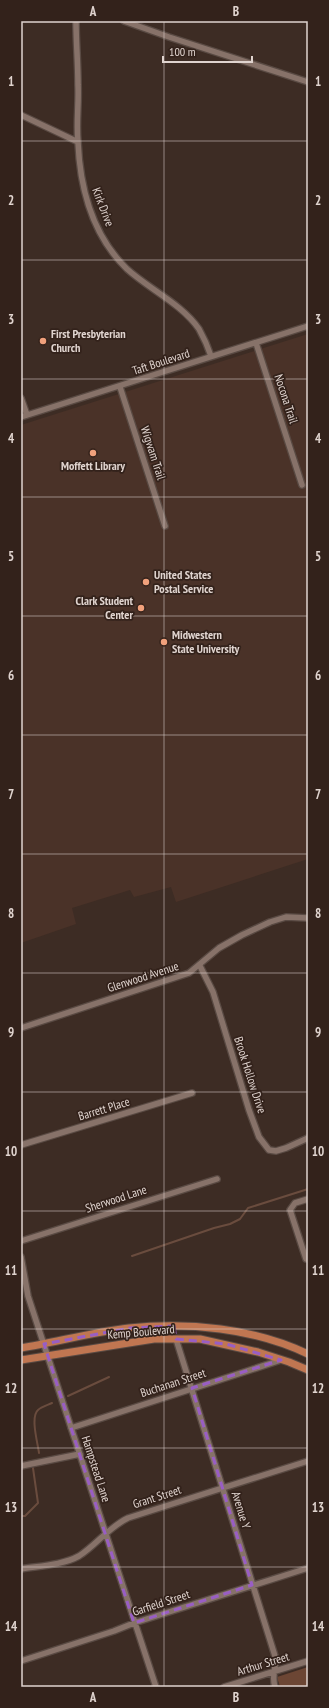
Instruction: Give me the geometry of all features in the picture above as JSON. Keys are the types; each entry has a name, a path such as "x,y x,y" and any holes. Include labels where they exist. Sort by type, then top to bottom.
{"main road":[{"name":"Kemp Boulevard","path":"21,1348 130,1328 174,1326 200,1327 235,1332 279,1343 308,1354"},
{"path":"174,1326 176,1339"},
{"name":"Kemp Boulevard","path":"21,1360 154,1339 200,1339 226,1344 281,1360 308,1370"}],"street":[{"name":"Kirk Drive","path":"76,21 78,142 81,179 98,229 127,268 188,317 198,328 206,341 211,356"},
{"path":"124,21 155,33 308,82"},
{"path":"21,114 78,142"},
{"name":"Taft Boulevard","path":"24,416 120,387 211,356 308,326"},
{"name":"Nocona Trail","path":"256,343 302,485"},
{"name":"Wigwam Trail","path":"120,387 165,526"},
{"path":"21,398 24,416"},
{"name":"Glenwood Avenue","path":"21,1028 189,973 200,966 219,948 254,929 286,917 308,918"},
{"name":"Brook Hollow Drive","path":"200,966 213,992 249,1110 259,1137 270,1150 276,1151 308,1138"},
{"name":"Barrett Place","path":"21,1145 192,1093"},
{"name":"Sherwood Lane","path":"21,1241 218,1179"},
{"path":"308,1199 295,1203 290,1210 306,1259 308,1259"},
{"name":"Hampstead Lane","path":"21,1257 28,1296 156,1687"},
{"name":"Avenue Y","path":"176,1339 275,1656 276,1663 273,1673 275,1687"},
{"name":"Buchanan Street","path":"71,1428 281,1360"},
{"path":"21,1466 80,1454"},
{"name":"Grant Street","path":"21,1569 71,1559 92,1546 128,1518 308,1461"},
{"name":"Garfield Street","path":"21,1661 114,1631 134,1623 308,1568"},
{"name":"Arthur Street","path":"224,1687 308,1661"}],"highlighted area":[{"path":"174,1326 176,1339 226,1344 281,1360 192,1388 252,1585 134,1623 44,1344 130,1328"}],"shaded area":[{"name":"Midwestern State University","path":"308,334 308,859 176,902 171,887 134,897 130,890 72,908 76,924 21,943 21,425"},
{"path":"308,1667 308,1687 280,1687 277,1677"}],"waterway":[{"path":"132,1256 230,1224 240,1219 248,1208 308,1189"},
{"path":"68,1396 109,1377"},
{"path":"39,1453 35,1424 36,1413 39,1409 52,1403"},
{"path":"21,1516 25,1516 38,1503 33,1468"}],"place":[{"name":"First Presbyterian Church","path":"43,341"},
{"name":"Moffett Library","path":"93,453"},
{"name":"United States Postal Service","path":"146,582"},
{"name":"Clark Student Center","path":"141,608"},
{"name":"Midwestern State University","path":"164,642"}]}
